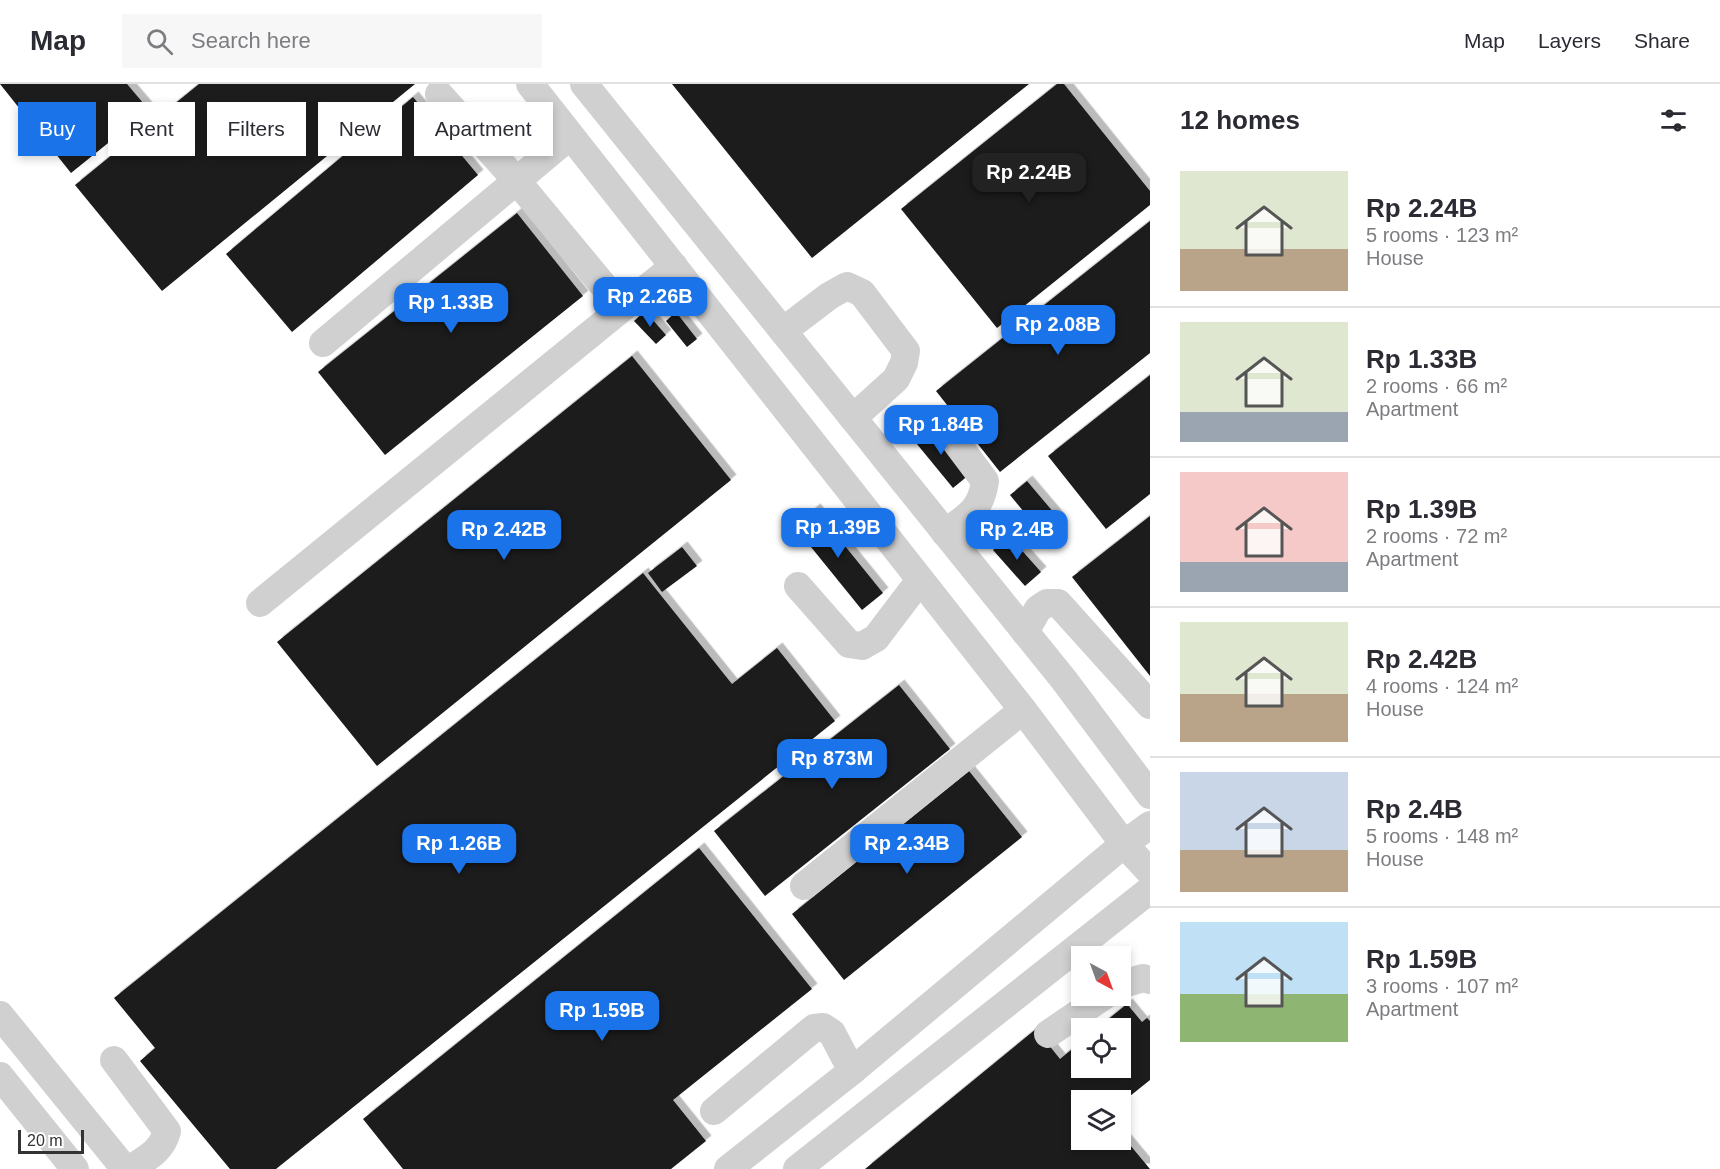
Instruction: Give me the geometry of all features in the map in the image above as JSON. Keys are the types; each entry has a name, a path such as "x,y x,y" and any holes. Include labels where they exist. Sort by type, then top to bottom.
{"street":[{"path":"584,84 1064,680 1150,795"},
{"path":"542,88 570,136 1023,710 1124,844 1150,872"},
{"path":"439,94 516,180 622,308"},
{"path":"323,343 570,136"},
{"path":"260,603 674,266"},
{"path":"783,331 829,296 847,286 862,293 906,351 904,363 896,379 853,418"},
{"path":"943,425 985,481 977,508 945,533"},
{"path":"798,586 849,644 862,646 876,638 920,580"},
{"path":"1025,632 1038,609 1047,603 1058,603 1150,705"},
{"path":"804,886 1023,710"},
{"path":"728,1169 852,1071 1124,844 1150,825"},
{"path":"797,1169 1150,890"},
{"path":"1131,982 1143,978 1150,980"},
{"path":"1048,1034 1089,1006"},
{"path":"0,1015 125,1169"},
{"path":"714,1111 814,1028 823,1027 832,1033 852,1071"},
{"path":"114,1060 167,1131 165,1140 158,1151 130,1169"},
{"path":"0,1076 75,1169"}],"building":[{"path":"0,84 127,84 142,102 108,102 108,143 96,153 96,102 18,102 18,107"},
{"path":"199,84 415,84 393,102 318,102 318,156 327,156 162,291 75,185 111,156 195,156 195,102 177,102"},
{"path":"672,84 1029,84 812,258"},
{"path":"1057,84 1064,84 1150,191 1150,205 997,328 901,209"},
{"path":"413,97 417,102 414,102 414,156 462,156 478,175 292,332 226,254 343,156 402,156 402,106"},
{"path":"57,156 92,156 71,173"},
{"path":"517,213 583,296 385,455 318,372"},
{"path":"1150,221 1150,353 1000,472 936,391"},
{"path":"645,311 666,335 656,344 634,321"},
{"path":"676,312 697,339 687,347 666,321"},
{"path":"632,356 731,480 377,766 277,642"},
{"path":"1150,375 1150,494 1106,529 1048,456"},
{"path":"930,424 970,474 953,488 912,438"},
{"path":"1027,481 1060,520 1042,534 1010,495"},
{"path":"815,509 883,593 862,610 794,526"},
{"path":"1150,516 1150,676 1072,577"},
{"path":"1009,536 1041,572 1025,586 993,550"},
{"path":"682,547 697,566 662,592 648,573"},
{"path":"643,573 732,684 777,648 835,721 276,1169 230,1169 140,1061 155,1048 114,998"},
{"path":"899,685 950,749 765,896 714,831"},
{"path":"969,771 1022,837 844,980 792,914"},
{"path":"699,848 812,989 673,1100 706,1141 671,1169 403,1169 363,1119"},
{"path":"1125,1006 1129,1006 1142,1022 1147,1018 1150,1021 1150,1080 1131,1095 1131,1090 1071,1090 1071,1150 1131,1150 1131,1146 1150,1169 865,1169 1036,1029 1060,1059 1071,1050 1071,1078 1131,1078 1131,1018 1110,1018"}]}
